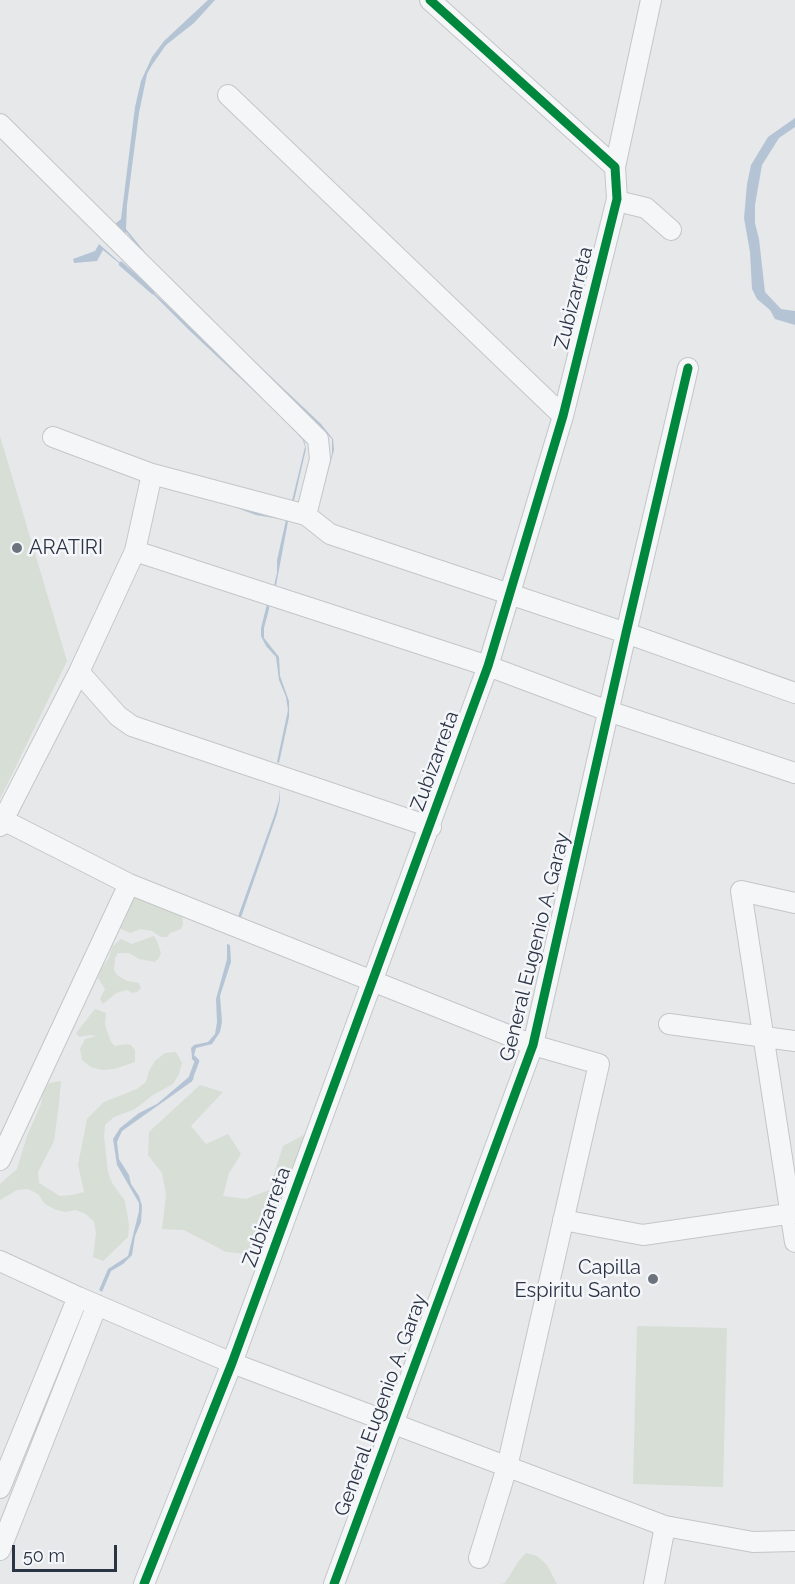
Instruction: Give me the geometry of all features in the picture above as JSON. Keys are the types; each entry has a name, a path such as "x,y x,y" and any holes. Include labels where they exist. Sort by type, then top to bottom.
{"street":[{"path":"430,0 615,167"},
{"name":"Zubizarreta","path":"144,1584 232,1363 431,826 511,596 563,416 617,201 615,167 651,0"},
{"path":"228,95 563,416"},
{"path":"0,124 318,439 320,459 306,515"},
{"path":"617,201 646,208 671,230"},
{"name":"General Eugenio A. Garay","path":"334,1584 533,1045 688,368"},
{"path":"52,437 152,474 306,515 330,534 626,633 795,693"},
{"path":"152,474 135,551 79,672 1,823 129,885 533,1045 598,1064 507,1467 479,1558"},
{"path":"135,551 488,666 608,711 795,773"},
{"path":"79,672 118,716 132,726 431,826"},
{"path":"0,1160 129,885"},
{"path":"795,903 741,891 793,1214 795,1242"},
{"path":"669,1024 795,1041"},
{"path":"563,1220 643,1235 793,1214"},
{"path":"0,1261 232,1363 665,1526 753,1542 795,1541"},
{"path":"0,1486 78,1297"},
{"path":"0,1550 97,1305"},
{"path":"654,1584 665,1526"}],"shaded area":[{"name":"ARATIRI","path":"0,436 67,661 0,799"},
{"path":"137,894 182,913 181,929 170,933 167,937 161,937 152,931 141,929 130,933 119,928 131,896"},
{"path":"154,936 161,953 155,962 139,959 129,953 118,953 115,958 114,970 117,975 127,981 139,983 141,988 132,993 127,990 116,993 103,1004 100,999 105,989 98,978 112,947 121,939 132,944"},
{"path":"95,1009 106,1013 105,1025 111,1042 115,1046 131,1045 135,1050 135,1062 114,1069 102,1070 91,1067 82,1060 80,1049 85,1039 96,1036 79,1037 76,1033"},
{"path":"176,1052 182,1063 173,1084 153,1095 135,1109 114,1117 105,1125 108,1172 112,1183 125,1201 129,1225 128,1237 103,1261 93,1257 96,1233 94,1222 86,1214 76,1210 65,1212 54,1209 45,1204 38,1194 28,1189 17,1190 0,1200 0,1184 17,1169 27,1136 41,1104 43,1092 49,1083 61,1081 54,1141 38,1172 39,1183 60,1196 72,1195 84,1192 78,1165 87,1119 104,1102 137,1089 146,1082 155,1061 165,1053"},
{"path":"200,1085 223,1092 191,1126 206,1144 228,1134 241,1154 229,1173 223,1196 246,1199 269,1190 283,1146 304,1135 281,1200 261,1211 261,1234 248,1254 226,1252 184,1230 162,1229 166,1195 162,1173 148,1155 149,1132"},
{"path":"637,1326 727,1328 723,1487 633,1484"},
{"path":"526,1553 537,1556 547,1565 557,1584 501,1584 505,1583"}],"water":[{"path":"208,0 215,0 194,23 166,45 152,65 147,74 139,113 126,229 160,273 126,232 125,234 115,224 121,219 135,107 141,81 152,57 164,41"},
{"path":"795,118 795,127 779,138 762,165 755,205 755,223 765,292 781,309 795,311 795,325 775,319 770,310 757,299 752,289 750,252 744,218 751,165 768,137"},
{"path":"99,244 163,301 304,439 306,449 293,505 291,505 305,447 303,440 136,277 103,250 97,261 74,263 73,259 95,251"},
{"path":"247,354 321,424 333,439 334,450 317,511 332,454 332,439 246,356"},
{"path":"171,482 263,515 286,518 289,516 275,591 273,590 277,560 286,520 256,515"},
{"path":"268,600 270,601 264,638 279,657 280,676 289,701 289,717 279,763 277,762 288,710 286,697 279,680 276,657 261,636"},
{"path":"280,789 277,814 238,926 235,925 274,816"},
{"path":"227,944 230,945 231,962 220,996 222,1022 220,1032 212,1044 196,1048 194,1055 199,1063 192,1057 191,1048 194,1045 208,1042 215,1034 216,999 227,959"},
{"path":"190,1076 194,1078 191,1082 122,1131 117,1142 119,1159 129,1175 142,1206 141,1222 135,1236 132,1255 111,1271 102,1292 99,1290 108,1269 128,1256 139,1211 139,1203 117,1165 113,1139 120,1128 139,1113 157,1104"}],"waterway":[{"path":"121,264 153,292"},
{"path":"190,1080 197,1061 194,1058"}],"cycle path":[{"path":"144,1584 232,1363 488,666 563,416 617,199 615,167 430,0"},
{"path":"334,1584 533,1045 688,368"}],"place":[{"name":"ARATIRI","path":"17,548"},
{"name":"Capilla Espiritu Santo","path":"653,1279"}]}
